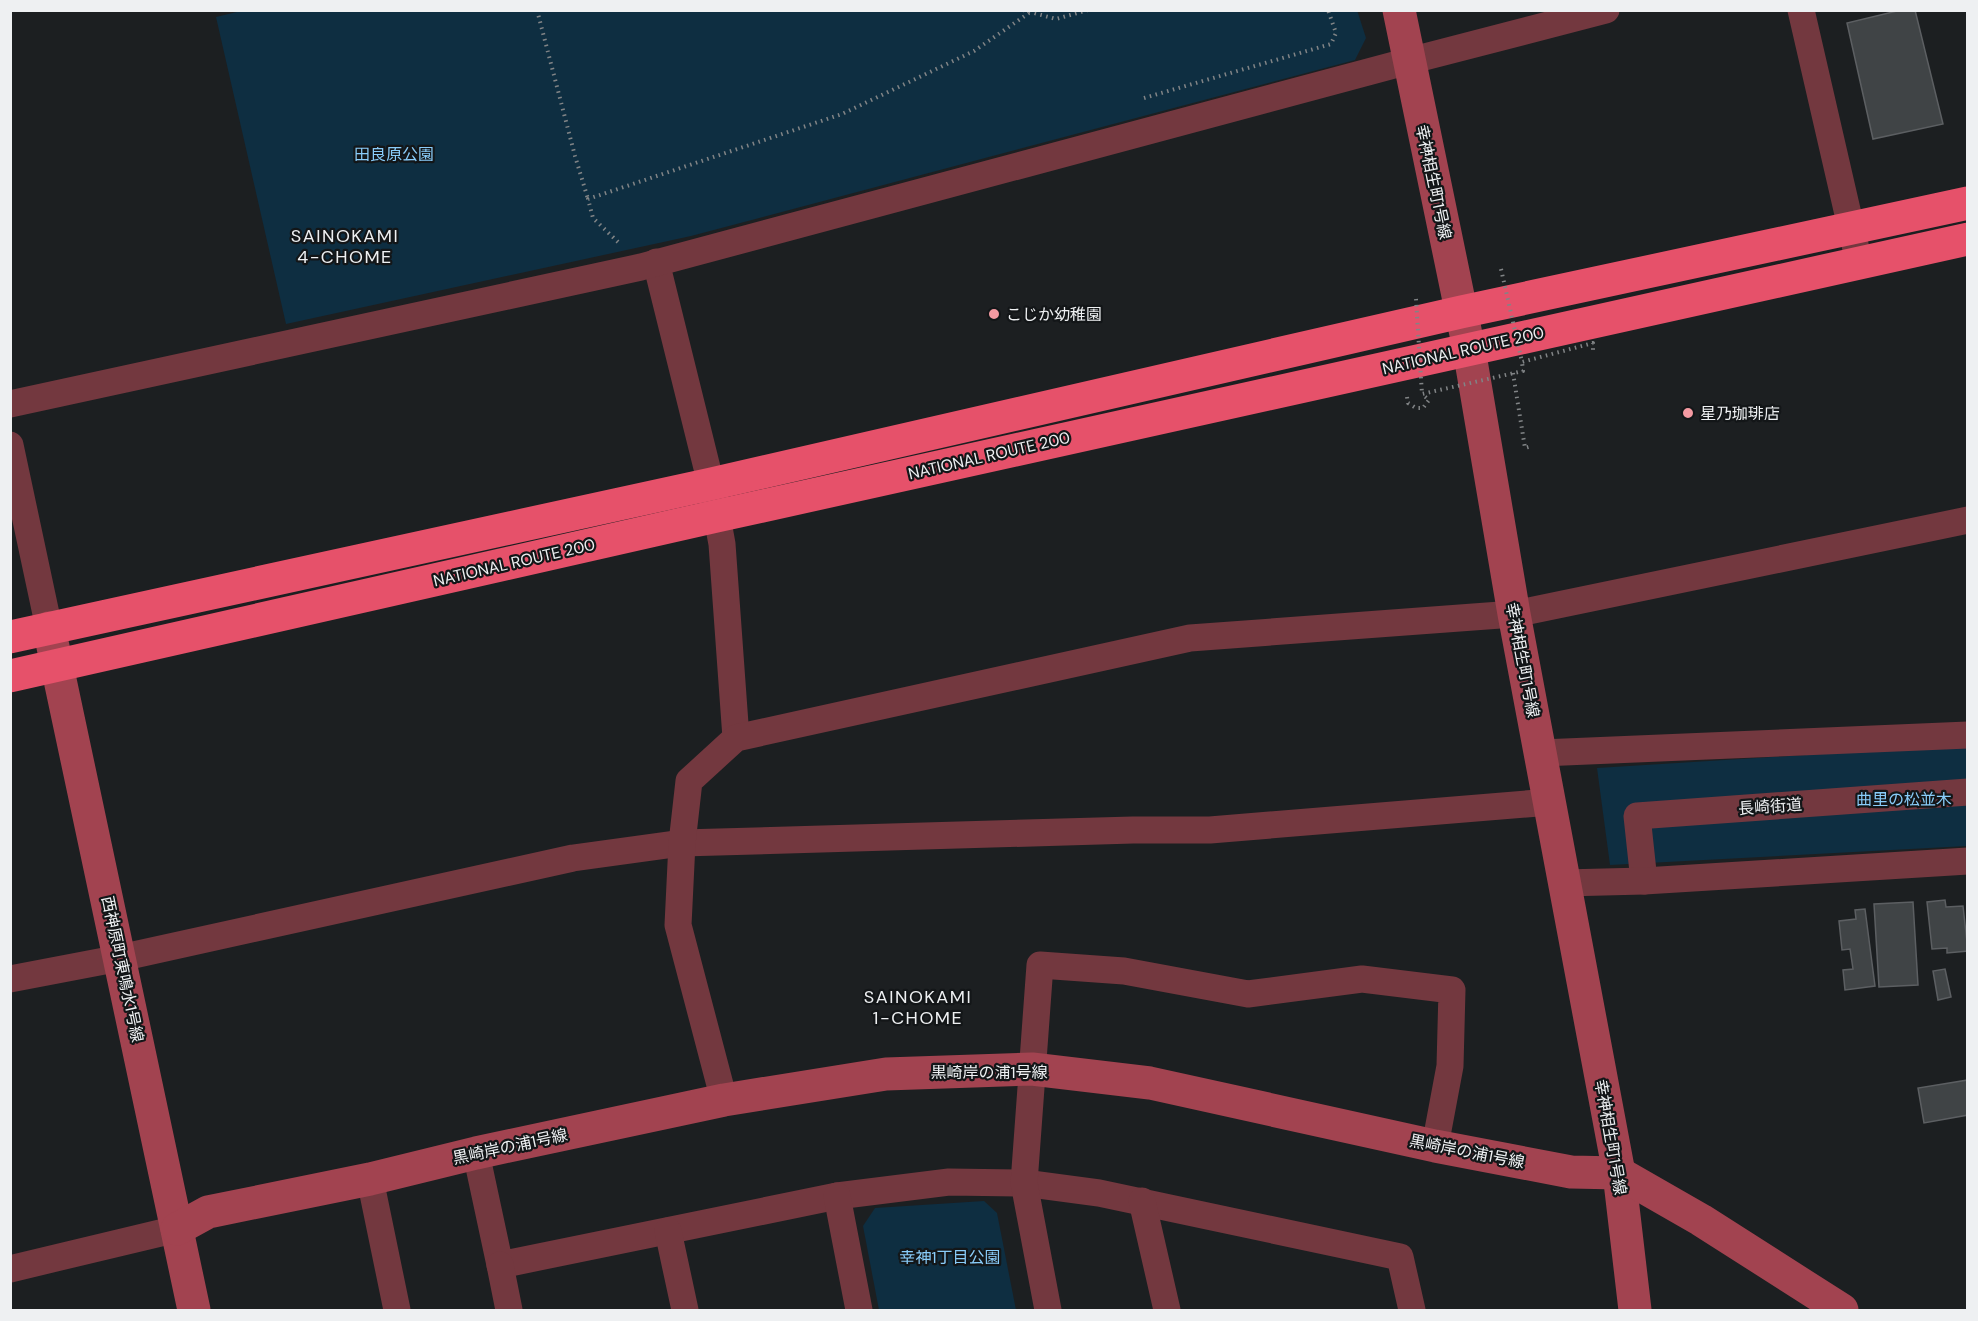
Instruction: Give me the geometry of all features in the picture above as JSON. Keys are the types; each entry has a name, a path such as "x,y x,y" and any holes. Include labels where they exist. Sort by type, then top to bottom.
{"highway":[{"name":"NATIONAL ROUTE 200","path":"10,637 711,484 1461,312 1968,203"},
{"name":"NATIONAL ROUTE 200","path":"10,676 717,516 1968,239"}],"street":[{"name":"幸神相生町1号線","path":"1399,10 1469,349 1514,614 1619,1173 1635,1311"},
{"path":"10,404 648,264 1606,10"},
{"path":"1801,10 1859,262"},
{"path":"648,264 711,484 717,516 722,544 736,738"},
{"path":"10,445 50,628"},
{"path":"724,1100 678,925 682,843 689,781 736,738 1190,638 1514,614 1968,520"},
{"name":"西神原町東鳴水1号線","path":"50,628 194,1311"},
{"path":"1541,753 1968,735"},
{"name":"長崎街道","path":"1644,881 1637,816 1968,792"},
{"path":"10,979 120,958 573,858 682,843 1133,830 1210,830 1550,802"},
{"path":"1564,883 1644,881 1968,861"},
{"path":"1048,1311 1024,1183 1040,965 1124,971 1248,994 1362,979 1452,990 1450,1066 1435,1146"},
{"name":"黒崎岸の浦1号線","path":"177,1229 208,1212 370,1179 476,1153 724,1100 886,1074 1032,1069 1150,1083 1435,1146 1571,1172 1619,1173 1701,1220 1842,1311"},
{"path":"476,1153 509,1311"},
{"path":"370,1179 397,1311"},
{"path":"500,1265 837,1196 949,1182 1024,1183 1142,1201 1400,1257 1412,1311"},
{"path":"837,1196 859,1311"},
{"path":"1142,1201 1167,1311"},
{"path":"10,1269 177,1229"},
{"path":"668,1231 685,1311"}],"path":[{"path":"537,10 593,218 648,264"},
{"path":"1023,10 1056,19 1088,10"},
{"path":"588,199 842,114 974,51 1029,13"},
{"path":"1422,394 1523,370 1501,269"},
{"path":"1416,299 1422,394"},
{"path":"1522,362 1593,343 1593,350"},
{"path":"1513,373 1525,448 1532,446"},
{"path":"1406,393 1408,403 1416,408 1423,408 1429,399 1422,394"}],"green space":[{"name":"田良原公園","path":"1357,10 1366,38 1355,60 691,236 286,324 216,17 241,11"},
{"name":"曲里の松並木","path":"1967,745 1967,846 1610,865 1597,768"},
{"name":"幸神1丁目公園","path":"984,1201 997,1213 1016,1310 879,1310 863,1226 875,1208"}],"building":[{"path":"1901,10 1915,10 1943,124 1873,139 1847,23"},
{"path":"1945,900 1946,907 1963,906 1968,951 1947,953 1947,948 1932,949 1927,902"},
{"path":"1913,902 1918,985 1879,987 1874,904"},
{"path":"1865,909 1875,986 1845,990 1843,970 1853,969 1850,949 1842,950 1839,921 1856,919 1855,910"},
{"path":"1945,969 1951,997 1938,1000 1933,971"},
{"path":"1968,1080 1968,1115 1924,1123 1918,1088"}],"place":[{"name":"こじか幼稚園","path":"994,314"},
{"name":"星乃珈琲店","path":"1688,413"}],"district":[{"name":"SAINOKAMI 4-CHOME","path":"345,246"},
{"name":"SAINOKAMI 1-CHOME","path":"918,1007"}]}
